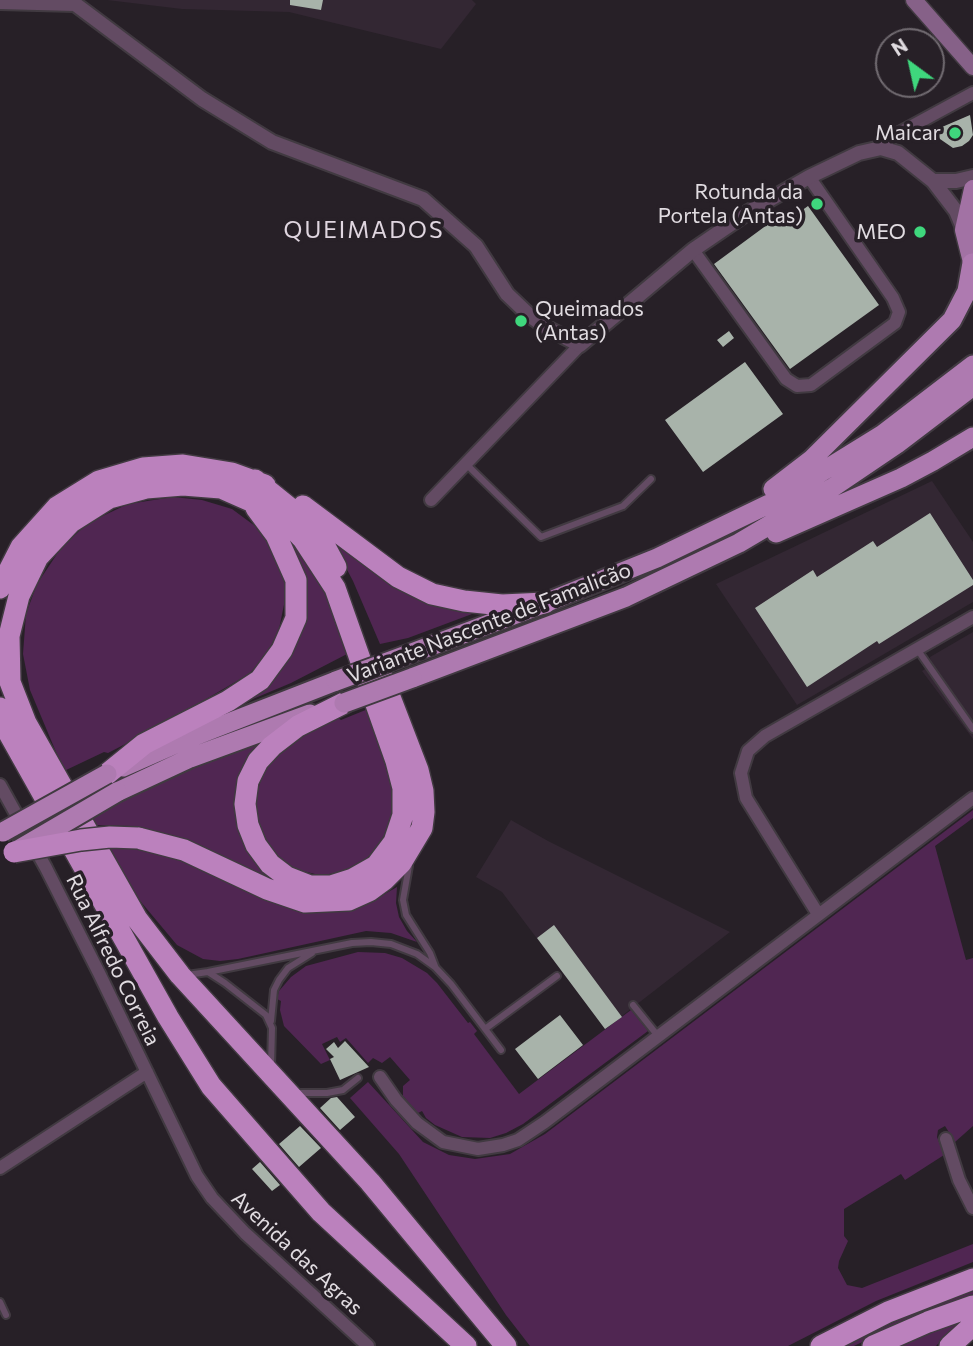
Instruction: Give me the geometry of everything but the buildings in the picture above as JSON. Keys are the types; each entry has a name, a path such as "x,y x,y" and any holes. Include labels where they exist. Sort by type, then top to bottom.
{"highway":[{"path":"715,531 812,459 951,320 967,290 972,265"},
{"name":"Variante Nascente de Famalicão","path":"7,857 112,783 182,741 545,603 657,558 715,531 813,480 884,434 973,365"},
{"name":"Variante Nascente de Famalicão","path":"1,833 112,783 412,678 559,623 691,567 739,543 832,488 898,444 973,386"},
{"path":"691,567 835,509 933,461 973,437"},
{"path":"0,588 21,547 57,507 99,481 143,468 183,465 232,473 264,506 286,521 303,539 335,588 396,761 402,788 403,816 394,842 376,866 353,879 331,886 310,886 287,877 270,864 256,845 244,804 248,781 258,761 272,746 298,726 344,703"},
{"path":"506,1346 395,1211 180,975 137,919 26,723 10,682 9,636 19,596 38,557 71,522 109,498 146,488 183,485 251,490 295,499 398,577 432,594 502,605 545,603"},
{"path":"112,783 144,744 228,701 260,680 282,650 296,618 296,580 276,535 251,490"},
{"path":"7,857 81,840 138,838 184,850 286,896 305,902 326,903 348,900 369,891 401,863 422,828 425,812 423,791 418,770 347,587 321,539 291,509 251,490"},
{"path":"0,708 7,730 168,1017 211,1086 321,1212 466,1346"},
{"path":"821,1346 897,1308 973,1279"},
{"path":"873,1346 973,1306"},
{"path":"950,1346 973,1325"}],"main road":[{"path":"914,0 973,67"},
{"path":"972,265 964,230 973,188"}],"street":[{"path":"0,2 75,4 202,99 272,142 423,200 476,246 507,294 527,314 580,345"},
{"path":"881,148 890,138 973,93"},
{"path":"431,500 580,345 693,250 750,211 809,177 859,153 881,148 898,153 933,181 957,211 964,230"},
{"path":"693,250 786,379 797,386 811,386 895,323 899,312 893,298 809,177"},
{"path":"933,181 956,181 973,177"},
{"path":"818,914 746,798 742,787 743,761 756,742 765,736 973,617"},
{"name":"Rua Alfredo Correia","path":"0,785 46,868 147,1072 0,1168"},
{"path":"380,1077 408,1113 435,1137 465,1148 492,1148 518,1140 973,798"},
{"name":"Avenida das Agras","path":"147,1072 197,1176 212,1198 245,1233 368,1346"},
{"path":"946,1139 973,1208"}],"lane":[{"path":"466,464 541,537 623,506 651,479"},
{"path":"917,649 973,729"},
{"path":"422,828 409,867 403,900 406,915 430,953 435,967"},
{"path":"180,975 362,942 382,943 417,954 435,967 501,1050"},
{"path":"271,1072 274,990 279,980 300,959 321,949"},
{"path":"208,972 246,998 271,1021"},
{"path":"485,1029 557,975"},
{"path":"633,1005 658,1035"},
{"path":"289,1092 314,1094 338,1091 347,1088 358,1078"},
{"path":"0,1302 6,1315"}],"shaded area":[{"path":"107,0 472,0 476,4 441,49 289,12 182,9"},
{"path":"932,481 973,542 973,602 797,705 716,584"},
{"path":"173,497 202,500 232,509 255,526 272,548 283,571 286,595 279,629 267,654 249,674 160,726 108,753 104,752 64,771 30,690 23,654 26,614 37,584 61,548 88,523 128,504"},
{"path":"285,534 322,586 347,654 291,683 198,722 290,651"},
{"path":"334,545 403,592 440,607 469,610 472,614 408,638 380,644"},
{"path":"973,632 973,739 922,671 931,665 930,657"},
{"path":"368,709 384,745 393,790 392,815 385,840 359,866 339,873 319,875 295,869 276,857 263,840 255,817 256,795 262,777 271,760 292,742 338,718 341,720"},
{"path":"275,735 237,793 237,821 244,843 255,863 270,878 295,889 279,886 190,843 130,826 92,825 89,818 138,791"},
{"path":"973,810 973,818 935,846 966,960 973,958 973,1126 955,1142 945,1126 938,1130 937,1137 944,1155 905,1180 901,1174 844,1209 844,1236 848,1241 838,1268 847,1285 862,1288 973,1244 973,1262 876,1301 788,1346 530,1346 506,1315 399,1154 350,1098 368,1082 423,1142 449,1155 475,1159 510,1154 545,1134"},
{"path":"511,820 730,932 605,1029 502,892 476,877"},
{"path":"117,846 143,849 351,910 397,887 399,917 417,942 391,933 366,931 238,959 203,959 177,945 136,896 111,857 109,849"},
{"path":"358,952 385,953 402,958 427,973 477,1031 474,1034 519,1094 631,1010 648,1031 523,1124 490,1138 462,1137 435,1125 422,1111 418,1113 403,1096 403,1086 410,1080 390,1057 382,1063 373,1058 368,1063 346,1038 340,1042 337,1037 322,1044 330,1060 321,1064 284,1026 281,1001 277,999 279,991 291,977 306,966"},
{"path":"973,1291 973,1295 901,1323 854,1346 844,1346 916,1312"},
{"path":"961,1320 936,1346 900,1346 918,1338"}],"place":[{"name":"Maicar","path":"955,133"},
{"name":"Rotunda da Portela (Antas)","path":"817,204"},
{"name":"MEO","path":"920,232"},
{"name":"Queimados (Antas)","path":"521,321"}],"district":[{"name":"QUEIMADOS","path":"364,230"}]}
